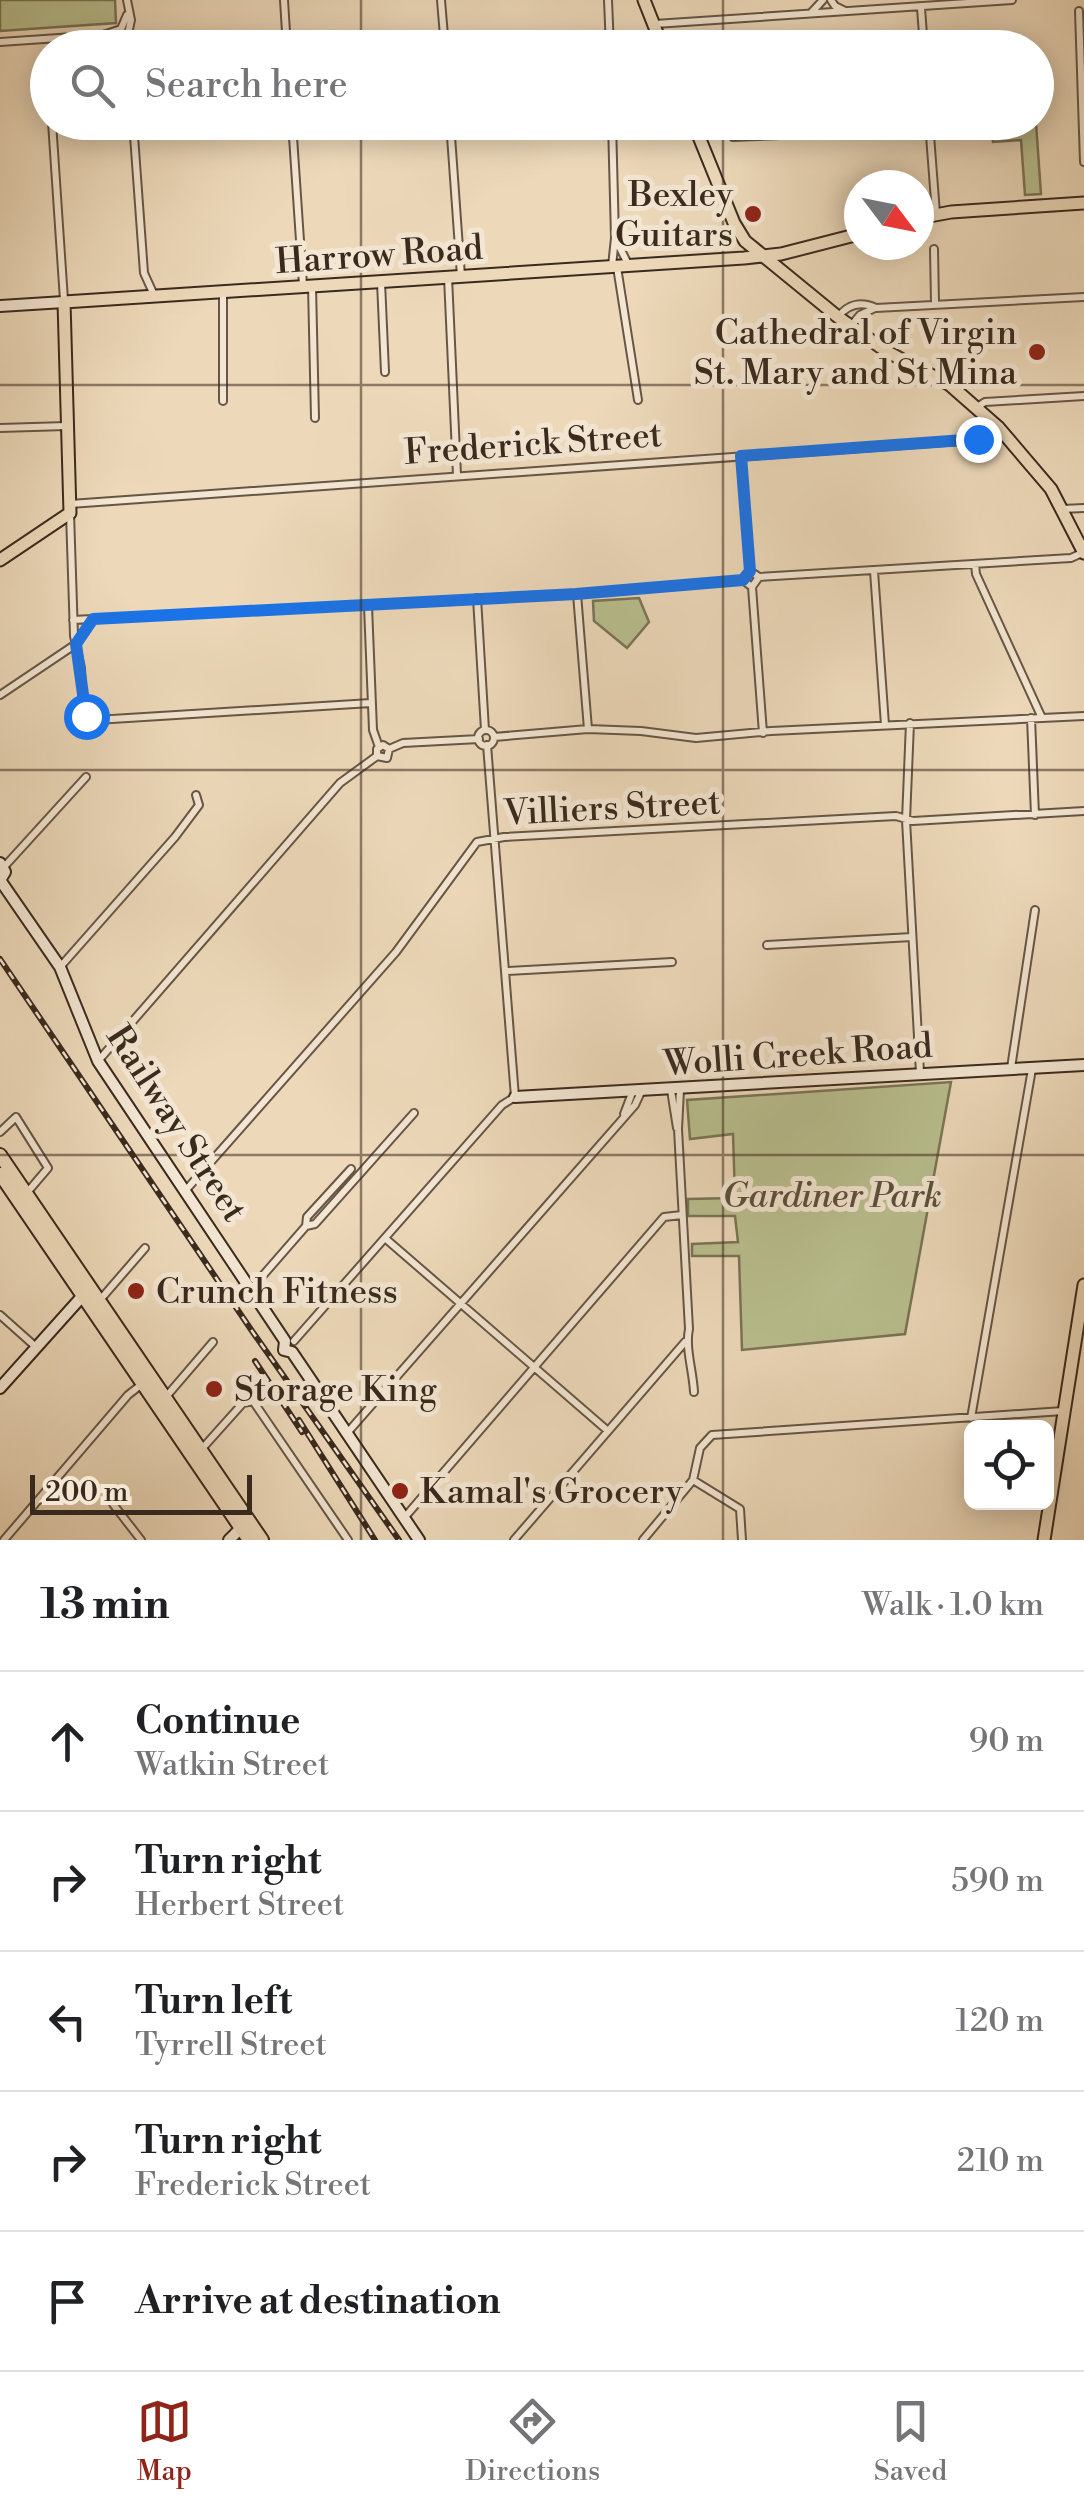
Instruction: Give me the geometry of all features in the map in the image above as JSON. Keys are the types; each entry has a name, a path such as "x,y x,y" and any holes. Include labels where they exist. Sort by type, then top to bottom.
{"highway":[{"path":"0,1155 22,1197 197,1455 245,1534"},
{"path":"0,1174 22,1197"},
{"path":"197,1455 262,1540"}],"main road":[{"path":"650,4 656,30"},
{"path":"701,140 745,241 838,317 886,351 950,385 999,428 1040,474 1084,553"},
{"path":"936,214 1084,203"},
{"name":"Harrow Road","path":"64,302 762,256 844,237"},
{"path":"64,302 69,509"},
{"name":"Frederick Street","path":"0,560 69,509"},
{"path":"1044,1540 1084,1285"}],"street":[{"path":"126,30 131,20 127,0"},
{"path":"284,0 286,30"},
{"path":"442,0 444,30"},
{"path":"608,0 609,30"},
{"path":"800,15 811,12 822,0"},
{"path":"831,0 840,9 865,11"},
{"path":"654,24 1012,0"},
{"path":"921,8 923,30"},
{"path":"1079,12 1084,162"},
{"path":"0,42 30,43"},
{"path":"53,140 64,302"},
{"path":"134,140 144,273 154,296"},
{"path":"294,140 315,418"},
{"path":"450,140 457,475"},
{"path":"612,140 615,238 638,400"},
{"path":"930,140 936,214"},
{"path":"615,238 619,266"},
{"path":"934,249 935,304"},
{"path":"381,282 385,372"},
{"path":"222,292 223,402"},
{"path":"851,326 861,314 876,308 1084,297"},
{"name":"Harrow Road","path":"0,306 64,302"},
{"path":"838,317 851,306 868,304 876,308"},
{"path":"976,408 985,402 1084,396"},
{"path":"0,428 66,426"},
{"name":"Frederick Street","path":"69,509 457,475 974,440 999,428"},
{"path":"741,456 750,571 743,580"},
{"path":"1062,509 1084,508"},
{"path":"69,509 76,644 82,668 83,710 88,718 371,703"},
{"path":"750,571 758,578 1071,558 1084,553"},
{"path":"974,564 1042,718"},
{"path":"874,571 885,726"},
{"path":"758,578 752,586 763,732"},
{"path":"74,620 576,594 743,580 752,586"},
{"path":"576,594 588,730"},
{"path":"477,598 485,730 479,738"},
{"path":"290,1345 502,1104 516,1097 486,745 479,738 379,747 374,740 371,703 368,606"},
{"path":"0,694 76,644 93,619"},
{"path":"494,737 588,730 696,738 1084,716"},
{"path":"1031,718 1035,815"},
{"path":"910,724 906,820 920,1073"},
{"path":"485,730 494,737 486,745"},
{"path":"98,1061 340,782 377,756 379,747"},
{"path":"377,756 386,758 389,749"},
{"path":"0,880 5,872 2,865 86,777"},
{"path":"60,968 175,837 199,805 196,796"},
{"name":"Villiers Street","path":"186,1190 415,930 472,847 496,837 896,816 906,820 1084,812"},
{"name":"Railway Street","path":"0,880 60,968 98,1061 419,1540"},
{"path":"1010,1068 1035,910"},
{"path":"767,945 912,937"},
{"path":"506,970 672,962"},
{"name":"Wolli Creek Road","path":"516,1097 1084,1064"},
{"path":"971,1418 1033,1068"},
{"path":"514,1540 686,1342 689,1329 675,1090"},
{"path":"348,1432 635,1105 637,1092"},
{"path":"306,1226 315,1224 414,1113"},
{"path":"0,1132 16,1117 48,1168 22,1197"},
{"path":"252,1288 306,1226 307,1217 351,1169"},
{"path":"404,1518 664,1217 682,1215"},
{"path":"386,1239 608,1431"},
{"path":"0,1388 36,1347 145,1248"},
{"path":"0,1315 36,1347"},
{"path":"161,1402 213,1342"},
{"path":"686,1342 692,1357 694,1392"},
{"path":"4,1540 128,1395 146,1380"},
{"path":"197,1455 250,1400 348,1540"},
{"path":"643,1540 693,1480 702,1444 716,1434 1063,1411"},
{"path":"693,1480 740,1508 742,1540"},
{"path":"113,1504 142,1540"},
{"path":"229,1540 245,1534"}],"green space":[{"path":"0,0 115,0 116,23 0,31"},
{"path":"1021,140 1037,140 1041,194 1025,195"},
{"path":"639,598 649,622 627,648 594,621 593,601"},
{"name":"Gardiner Park","path":"951,1082 905,1334 742,1350 739,1256 692,1256 692,1244 738,1242 735,1216 688,1216 688,1199 735,1198 733,1134 690,1139 687,1100"}],"railway":[{"path":"0,959 399,1540"},
{"path":"255,1361 302,1432"},
{"path":"299,1420 375,1540"}],"place":[{"name":"Bexley Guitars","path":"753,214"},
{"name":"Cathedral of Virgin St. Mary and St Mina","path":"1037,352"},
{"name":"Crunch Fitness","path":"136,1291"},
{"name":"Storage King","path":"214,1389"},
{"name":"Kamal's Grocery","path":"400,1491"}],"route":[{"path":"86,716 76,644 93,619 576,594 743,580 750,571 741,456 978,439"}]}
